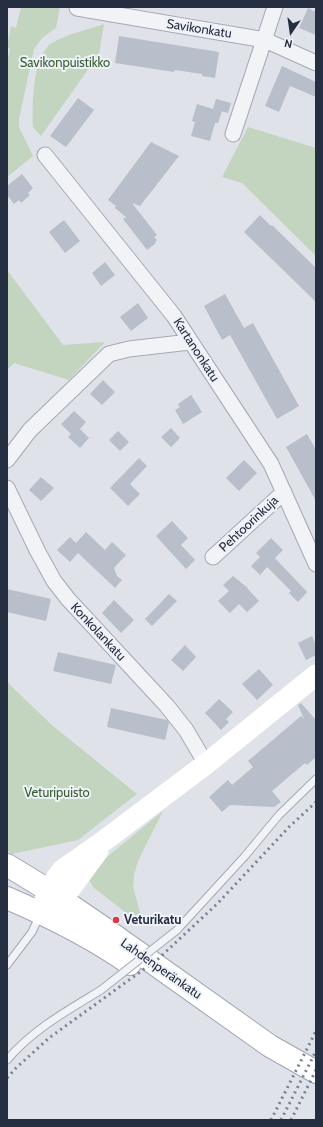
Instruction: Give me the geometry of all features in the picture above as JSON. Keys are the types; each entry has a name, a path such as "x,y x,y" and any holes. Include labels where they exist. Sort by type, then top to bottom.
{"main road":[{"name":"Lahdenperänkatu","path":"7,865 55,895 270,1046 316,1072"},
{"name":"Lahdenperänkatu","path":"7,898 93,941 124,960 270,1061 316,1087"}],"street":[{"path":"233,134 275,7"},
{"name":"Savikonkatu","path":"77,8 265,40 316,63"},
{"name":"Kartanonkatu","path":"44,155 174,316 271,464 316,564"},
{"path":"7,460 30,430 109,354 129,349 190,342"},
{"name":"Konkolankatu","path":"7,488 54,581 68,599 167,706 186,730 206,764"},
{"name":"Pehtoorinkuja","path":"213,557 284,492"},
{"path":"41,914 55,895 105,840 206,764 316,675"}],"lane":[{"path":"7,1060 33,1035 56,1017 101,990 177,930 279,815 316,779"},
{"path":"7,965 32,932 41,914"}],"green space":[{"path":"21,7 60,7 56,28 42,38 34,49 19,119 19,127 33,156 7,177 7,63 10,49 7,47 11,26 16,28"},
{"name":"Savikonpuistikko","path":"104,24 99,54 41,136 33,127 33,95 37,70 45,49 52,43 64,37"},
{"path":"248,127 316,148 316,256 242,183 222,177"},
{"path":"7,270 63,345 105,342 69,380 14,363 7,370"},
{"name":"Veturipuisto","path":"7,681 53,726 137,794 78,840 12,854 7,851"},
{"path":"163,811 138,861 134,875 133,887 142,925 94,888 89,880 102,861"}],"building":[{"path":"308,8 316,12 316,35 299,28"},
{"path":"119,36 219,52 215,78 202,76 202,74 175,70 174,72 115,63"},
{"path":"282,66 316,82 316,97 290,86 279,112 265,106"},
{"path":"78,98 94,110 66,147 50,136"},
{"path":"216,99 231,103 228,113 222,111 218,123 215,123 210,141 191,136 195,122 192,121 197,104 213,109"},
{"path":"151,142 179,156 140,206 132,203 157,235 154,237 157,240 155,242 156,243 147,250 123,219 126,217 108,200"},
{"path":"22,174 33,188 28,193 30,195 21,203 19,200 14,204 7,195 7,186"},
{"path":"260,215 316,268 316,302 244,232"},
{"path":"64,220 80,241 65,253 49,232"},
{"path":"105,262 115,275 101,286 92,273"},
{"path":"225,294 244,328 253,323 299,406 277,419 230,335 222,340 204,306"},
{"path":"138,303 148,318 131,331 120,317"},
{"path":"103,380 115,392 102,405 90,394"},
{"path":"191,395 202,412 183,424 175,410 180,407 178,404"},
{"path":"74,411 86,422 80,429 89,438 80,448 68,437 71,434 61,424"},
{"path":"171,428 180,438 171,447 161,437"},
{"path":"118,431 129,442 120,451 109,440"},
{"path":"307,434 316,450 316,501 286,447"},
{"path":"139,458 147,466 130,484 140,494 128,506 110,488"},
{"path":"244,460 257,473 239,491 226,478"},
{"path":"41,477 54,488 41,501 29,490"},
{"path":"172,521 188,538 181,545 195,560 186,569 156,536"},
{"path":"86,532 105,550 112,542 126,555 114,568 117,576 122,580 115,588 78,553 70,562 57,550 70,537 76,543"},
{"path":"271,538 283,550 275,558 307,592 298,602 289,593 291,591 267,567 260,575 251,566 260,557 256,553"},
{"path":"233,576 248,588 259,601 247,612 239,604 230,613 218,601 229,591 223,585"},
{"path":"7,589 51,599 46,621 7,612"},
{"path":"169,594 177,601 152,626 145,619"},
{"path":"114,600 134,620 121,633 102,613"},
{"path":"312,636 316,645 316,655 306,660 298,643"},
{"path":"185,645 196,657 183,671 171,660"},
{"path":"58,652 116,665 111,684 53,671"},
{"path":"259,669 273,685 257,700 242,684"},
{"path":"219,699 233,712 226,719 229,722 221,730 205,713"},
{"path":"301,703 316,720 316,757 307,765 305,763 272,791 281,802 274,807 230,805 222,812 209,797 228,780 232,785 253,767 248,761 301,716 304,719 298,705"},
{"path":"111,708 167,720 169,723 165,740 107,727"}],"railway":[{"path":"7,1078 49,1038 158,959 217,904 289,827 316,802"},
{"path":"271,1120 316,1031"},
{"path":"281,1120 316,1051"},
{"path":"291,1120 316,1070"}],"place":[{"name":"Veturikatu","path":"116,920"}]}
